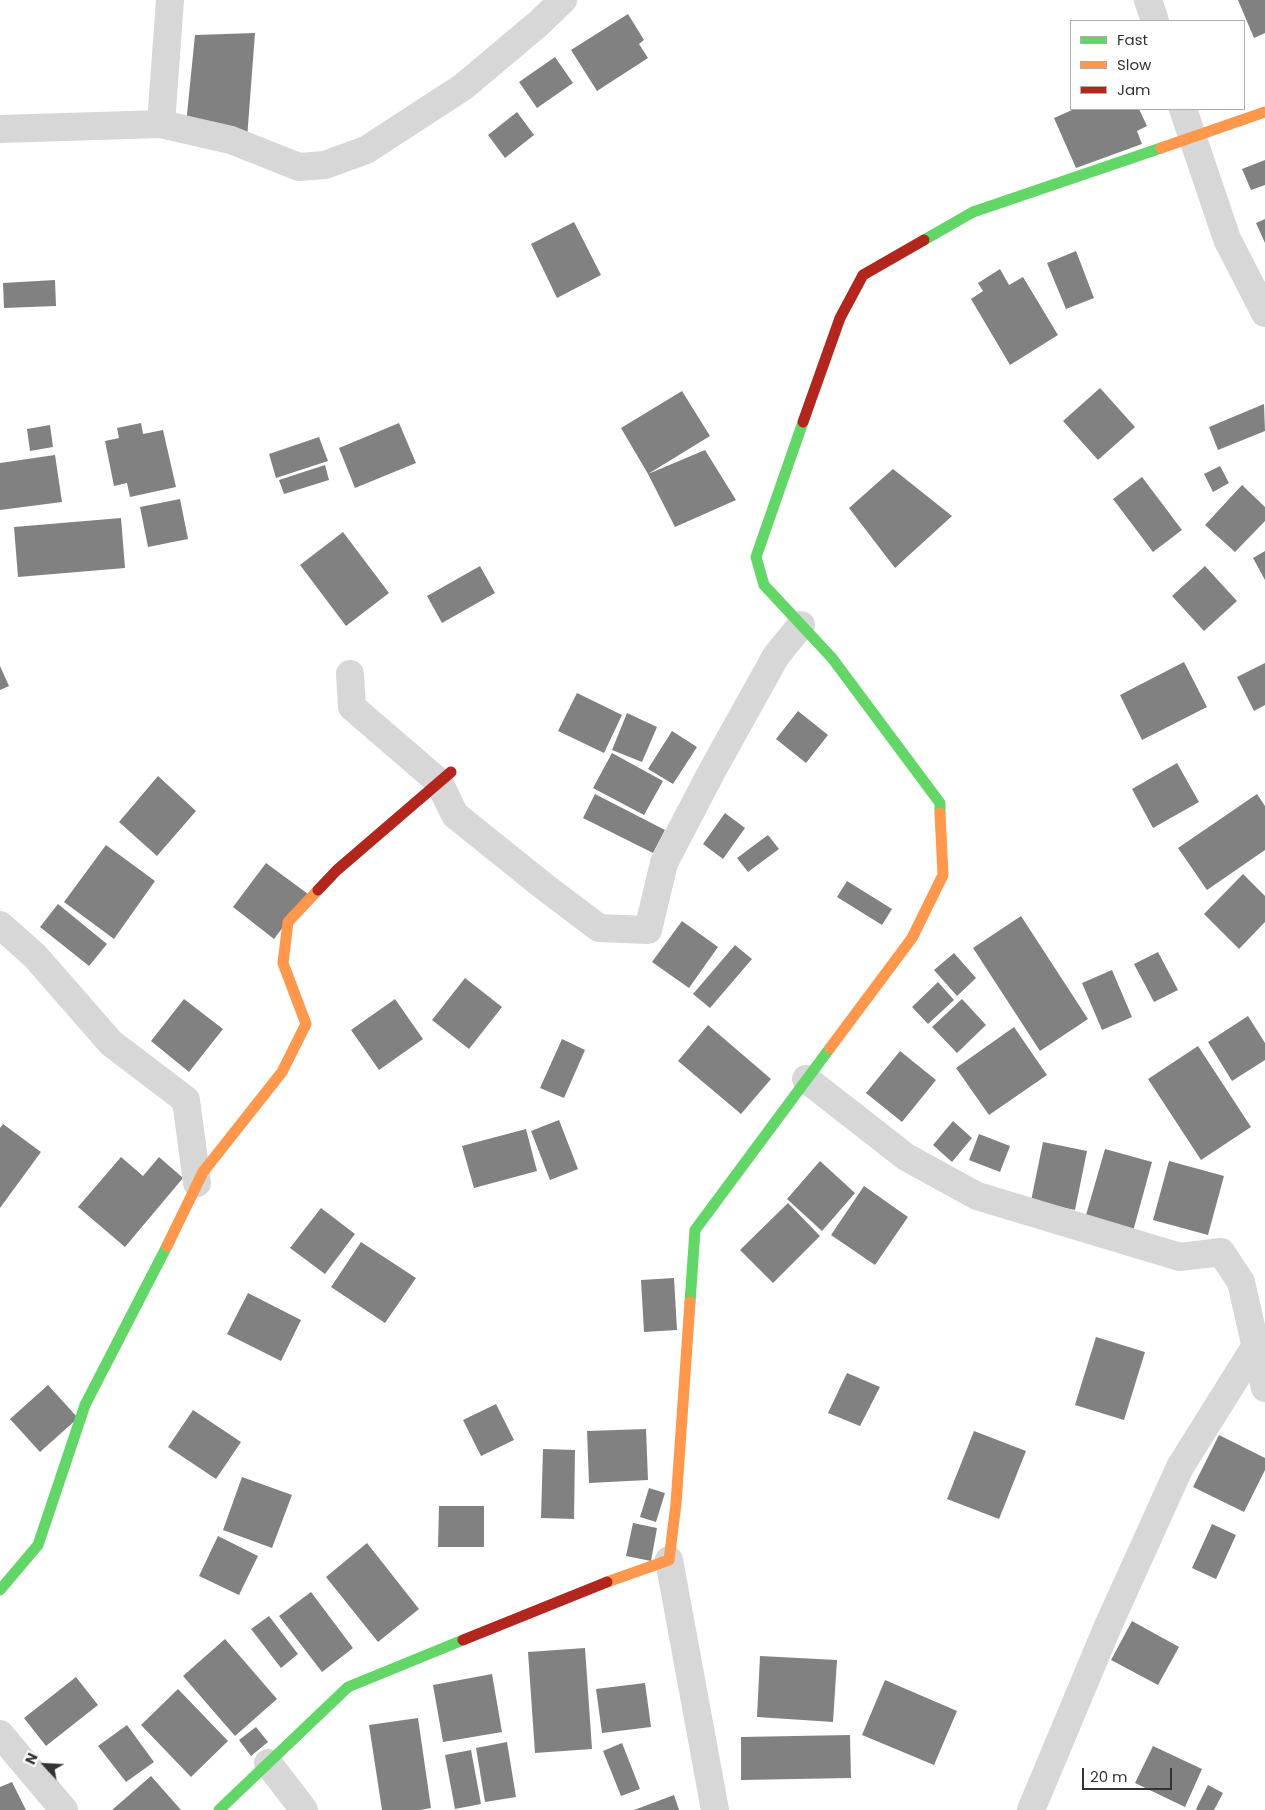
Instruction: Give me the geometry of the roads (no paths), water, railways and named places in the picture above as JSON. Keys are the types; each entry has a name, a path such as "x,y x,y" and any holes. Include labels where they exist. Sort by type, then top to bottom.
{"street":[{"path":"161,124 170,0"},
{"path":"0,129 161,124 231,140 299,168 326,165 366,150 463,87 563,0"},
{"path":"1148,0 1155,20"},
{"path":"1183,110 1227,239 1265,313"},
{"path":"715,1810 669,1560 676,1504 694,1230 912,938 943,875 940,803 832,658 764,585 756,557 840,318 863,275 973,212 1265,112"},
{"path":"350,674 352,707 445,777 455,815 599,928 648,930 664,863 712,771 776,656 801,625"},
{"path":"0,1590 38,1546 85,1406 202,1172 282,1072 306,1024 283,963 288,922 337,870 445,777"},
{"path":"0,925 35,956 111,1043 186,1100 197,1183"},
{"path":"806,1079 906,1157 977,1196 1180,1257 1220,1252 1241,1282 1265,1388"},
{"path":"1031,1810 1108,1626 1180,1467 1255,1347"},
{"path":"219,1810 348,1687 579,1592 669,1560"},
{"path":"0,1734 64,1810"},
{"path":"268,1763 304,1810"}]}
